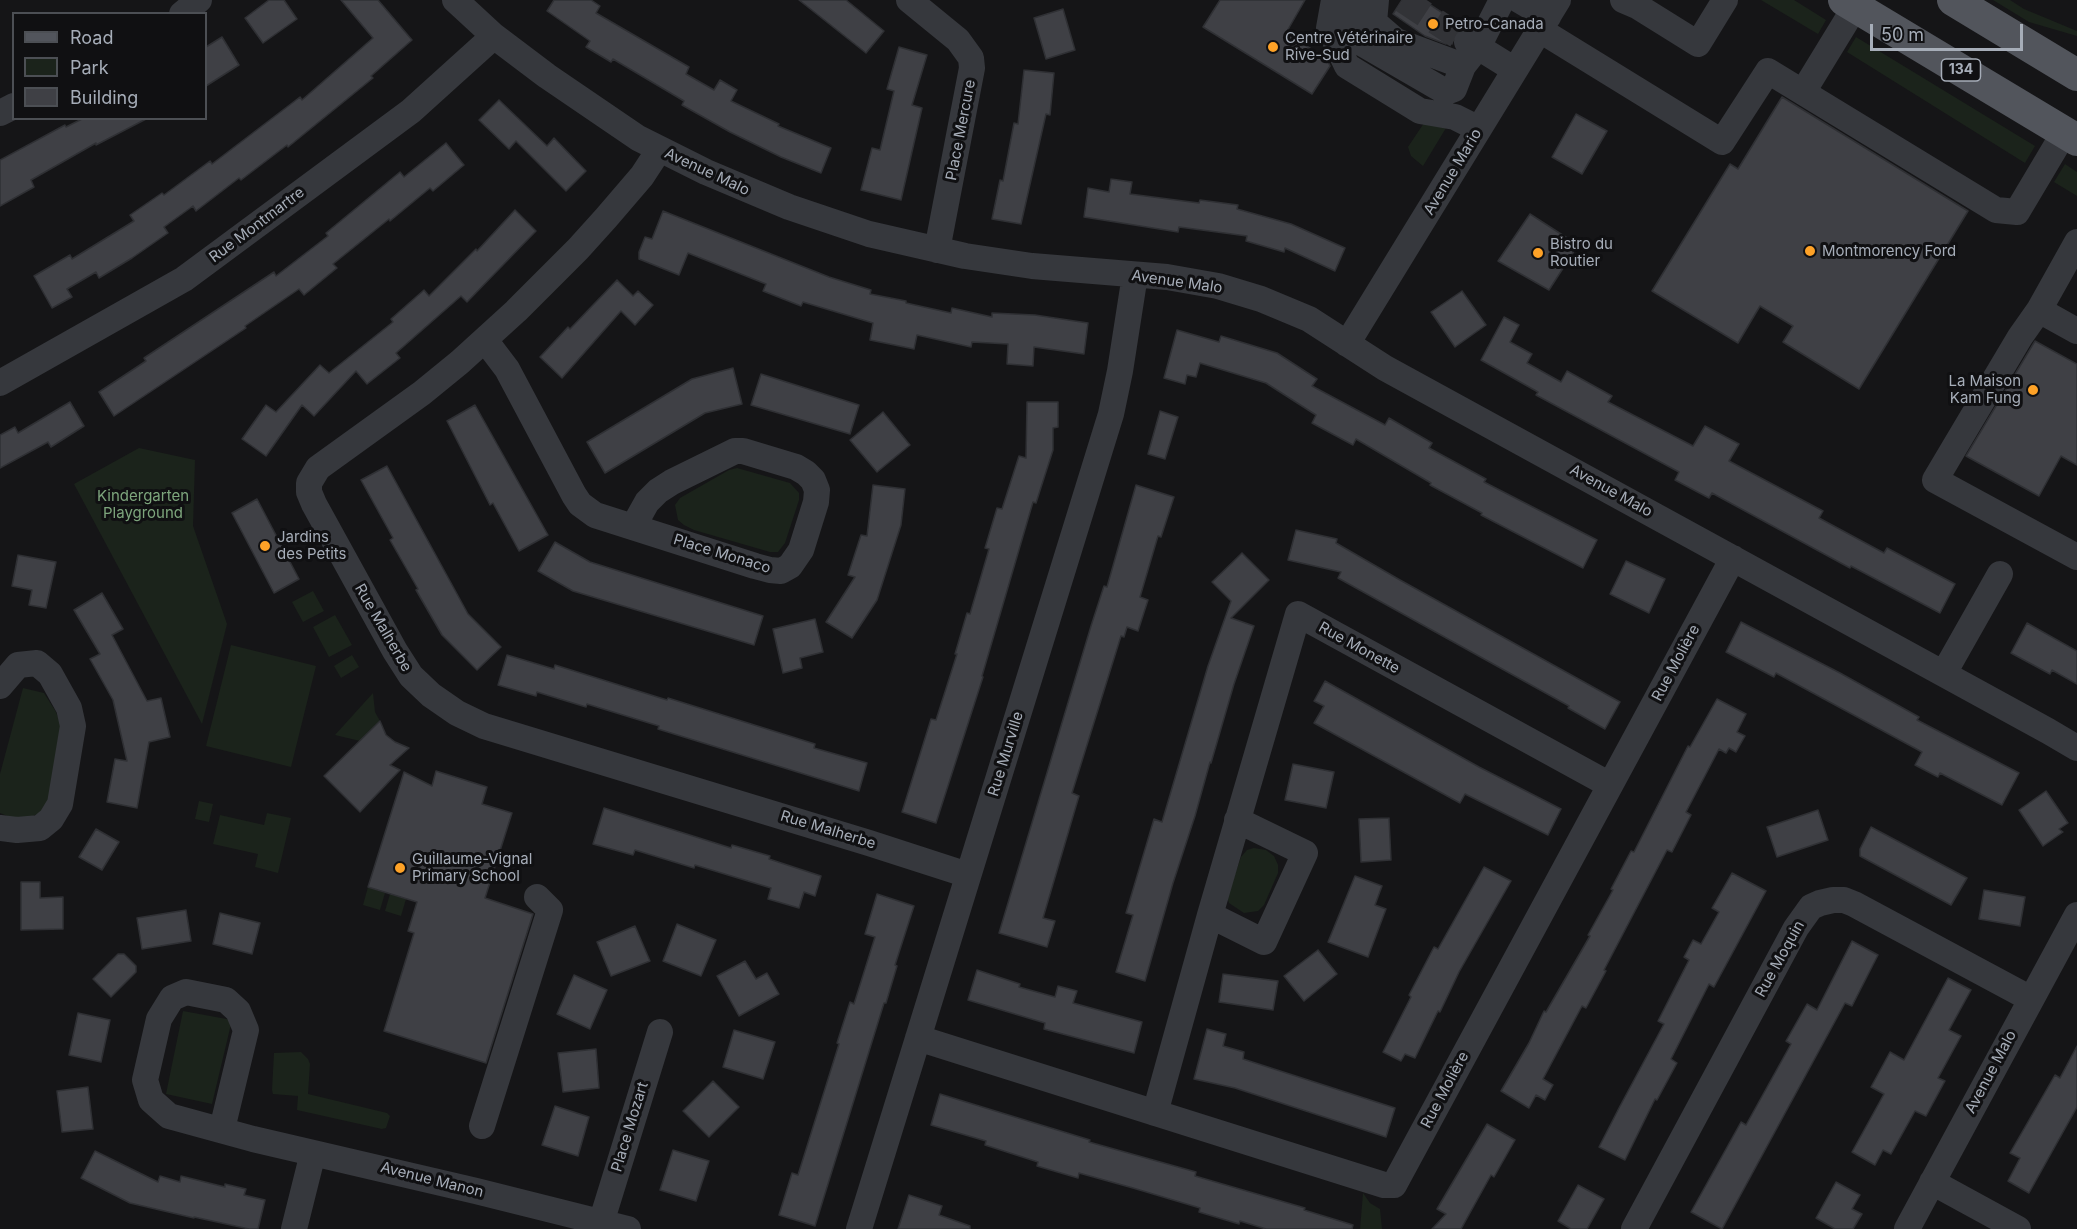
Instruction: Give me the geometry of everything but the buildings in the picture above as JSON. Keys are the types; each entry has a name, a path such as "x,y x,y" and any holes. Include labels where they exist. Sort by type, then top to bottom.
{"main road":[{"path":"1953,0 2069,63"},
{"name":"134","path":"1850,3 2071,136"}],"street":[{"path":"184,12 199,0"},
{"name":"Avenue Malo","path":"455,0 494,36 621,127 659,150 789,207 843,226 938,250 1032,266 1194,281 1241,292 1309,319 1385,368 2077,748"},
{"name":"Place Mercure","path":"909,0 958,40 971,58 972,68 938,250"},
{"path":"1334,0 1329,28 1347,66 1420,111 1455,117 1479,129"},
{"path":"1355,0 1351,27 1358,41 1446,92 1454,89 1470,51 1502,0"},
{"path":"1376,0 1374,22 1396,41 1470,51 1515,70"},
{"path":"1519,0 1549,16 1722,142 1768,71 1996,210 2017,212 2071,136"},
{"path":"1633,2 1698,44 1725,0"},
{"path":"1803,92 1850,3"},
{"name":"Avenue Mario","path":"1347,344 1549,16"},
{"name":"Rue Montmartre","path":"0,383 184,279 411,111 494,36"},
{"name":"Rue Malherbe","path":"659,150 642,176 578,249 485,340 398,411 318,468 309,483 309,492 321,518 395,651 415,681 443,705 484,726 858,839 968,875"},
{"path":"2077,242 2039,310 2020,337 1935,480 2077,557"},
{"name":"Rue Murville","path":"859,1229 1111,414 1135,275"},
{"path":"2039,310 2077,331"},
{"name":"Place Monaco","path":"485,340 507,369 580,504 595,515 755,566 781,571 790,566 801,550 816,502 817,490 813,480 806,472 796,467 743,451 735,451 658,491 646,502 633,526"},
{"name":"Rue Molière","path":"918,1038 1384,1185 1394,1185 1733,558"},
{"path":"1944,673 2000,574"},
{"name":"Rue Monette","path":"1155,1113 1237,820 1298,614 1610,785"},
{"path":"0,686 18,665 37,663 50,674 69,708 73,726 60,804 51,819 40,828 17,830 0,828"},
{"path":"1210,915 1264,942 1305,853 1237,820"},
{"path":"482,1126 550,910 537,897"},
{"name":"Rue Moquin","path":"1634,1229 1796,928 1811,907 1833,900 1844,900 1854,904 2031,999"},
{"name":"Avenue Malo","path":"1907,1229 2077,915"},
{"path":"186,992 226,1000 238,1011 246,1030 222,1129 169,1116 151,1100 144,1080 159,1019 171,998 186,992"},
{"name":"Place Mozart","path":"601,1223 660,1032"},
{"name":"Avenue Manon","path":"222,1129 253,1139 628,1229"},
{"path":"294,1229 313,1153"},
{"path":"1932,1182 2018,1229"}],"green space":[{"path":"1761,0 1794,0 1826,20 1818,34"},
{"path":"1993,0 2010,0 2024,9 2077,31 2077,36 2029,22"},
{"path":"1856,37 2035,146 2025,163 1847,52"},
{"path":"1426,120 1449,123 1423,166 1411,156 1408,147"},
{"path":"2065,164 2077,172 2077,196 2054,182"},
{"name":"Kindergarten Playground","path":"139,448 195,460 193,526 227,624 202,724 74,484"},
{"path":"737,468 790,483 799,493 799,500 785,543 778,552 770,552 694,530 678,520 675,505 680,498 729,470"},
{"path":"313,591 324,611 303,622 292,602"},
{"path":"335,615 352,645 329,657 313,627"},
{"path":"231,645 316,666 291,767 206,746"},
{"path":"352,655 359,667 341,678 334,666"},
{"path":"23,688 44,693 56,712 63,731 52,799 40,813 20,821 0,813 0,774"},
{"path":"373,693 375,712 380,721 360,741 335,735"},
{"path":"199,801 213,804 209,822 195,819"},
{"path":"267,813 291,818 278,873 255,867 258,854 213,844 220,815 264,825"},
{"path":"1254,848 1266,850 1274,856 1278,865 1278,873 1264,905 1258,911 1244,913 1229,903 1227,897 1241,857 1247,850"},
{"path":"368,887 385,893 380,910 363,905"},
{"path":"390,894 406,899 401,916 385,911"},
{"path":"183,1011 232,1020 212,1104 166,1094"},
{"path":"301,1052 310,1064 308,1094 387,1113 390,1116 386,1128 297,1110 298,1096 273,1094 274,1053"},
{"path":"1363,1193 1370,1203 1380,1209 1382,1229 1360,1229"}],"tunnel":[{"path":"1403,0 1467,42"}],"place":[{"name":"Petro-Canada","path":"1433,24"},
{"name":"Centre Vétérinaire Rive-Sud","path":"1273,47"},
{"name":"Montmorency Ford","path":"1810,251"},
{"name":"Bistro du Routier","path":"1538,253"},
{"name":"La Maison Kam Fung","path":"2033,390"},
{"name":"Jardins des Petits","path":"265,546"},
{"name":"Guillaume-Vignal Primary School","path":"400,868"}]}
